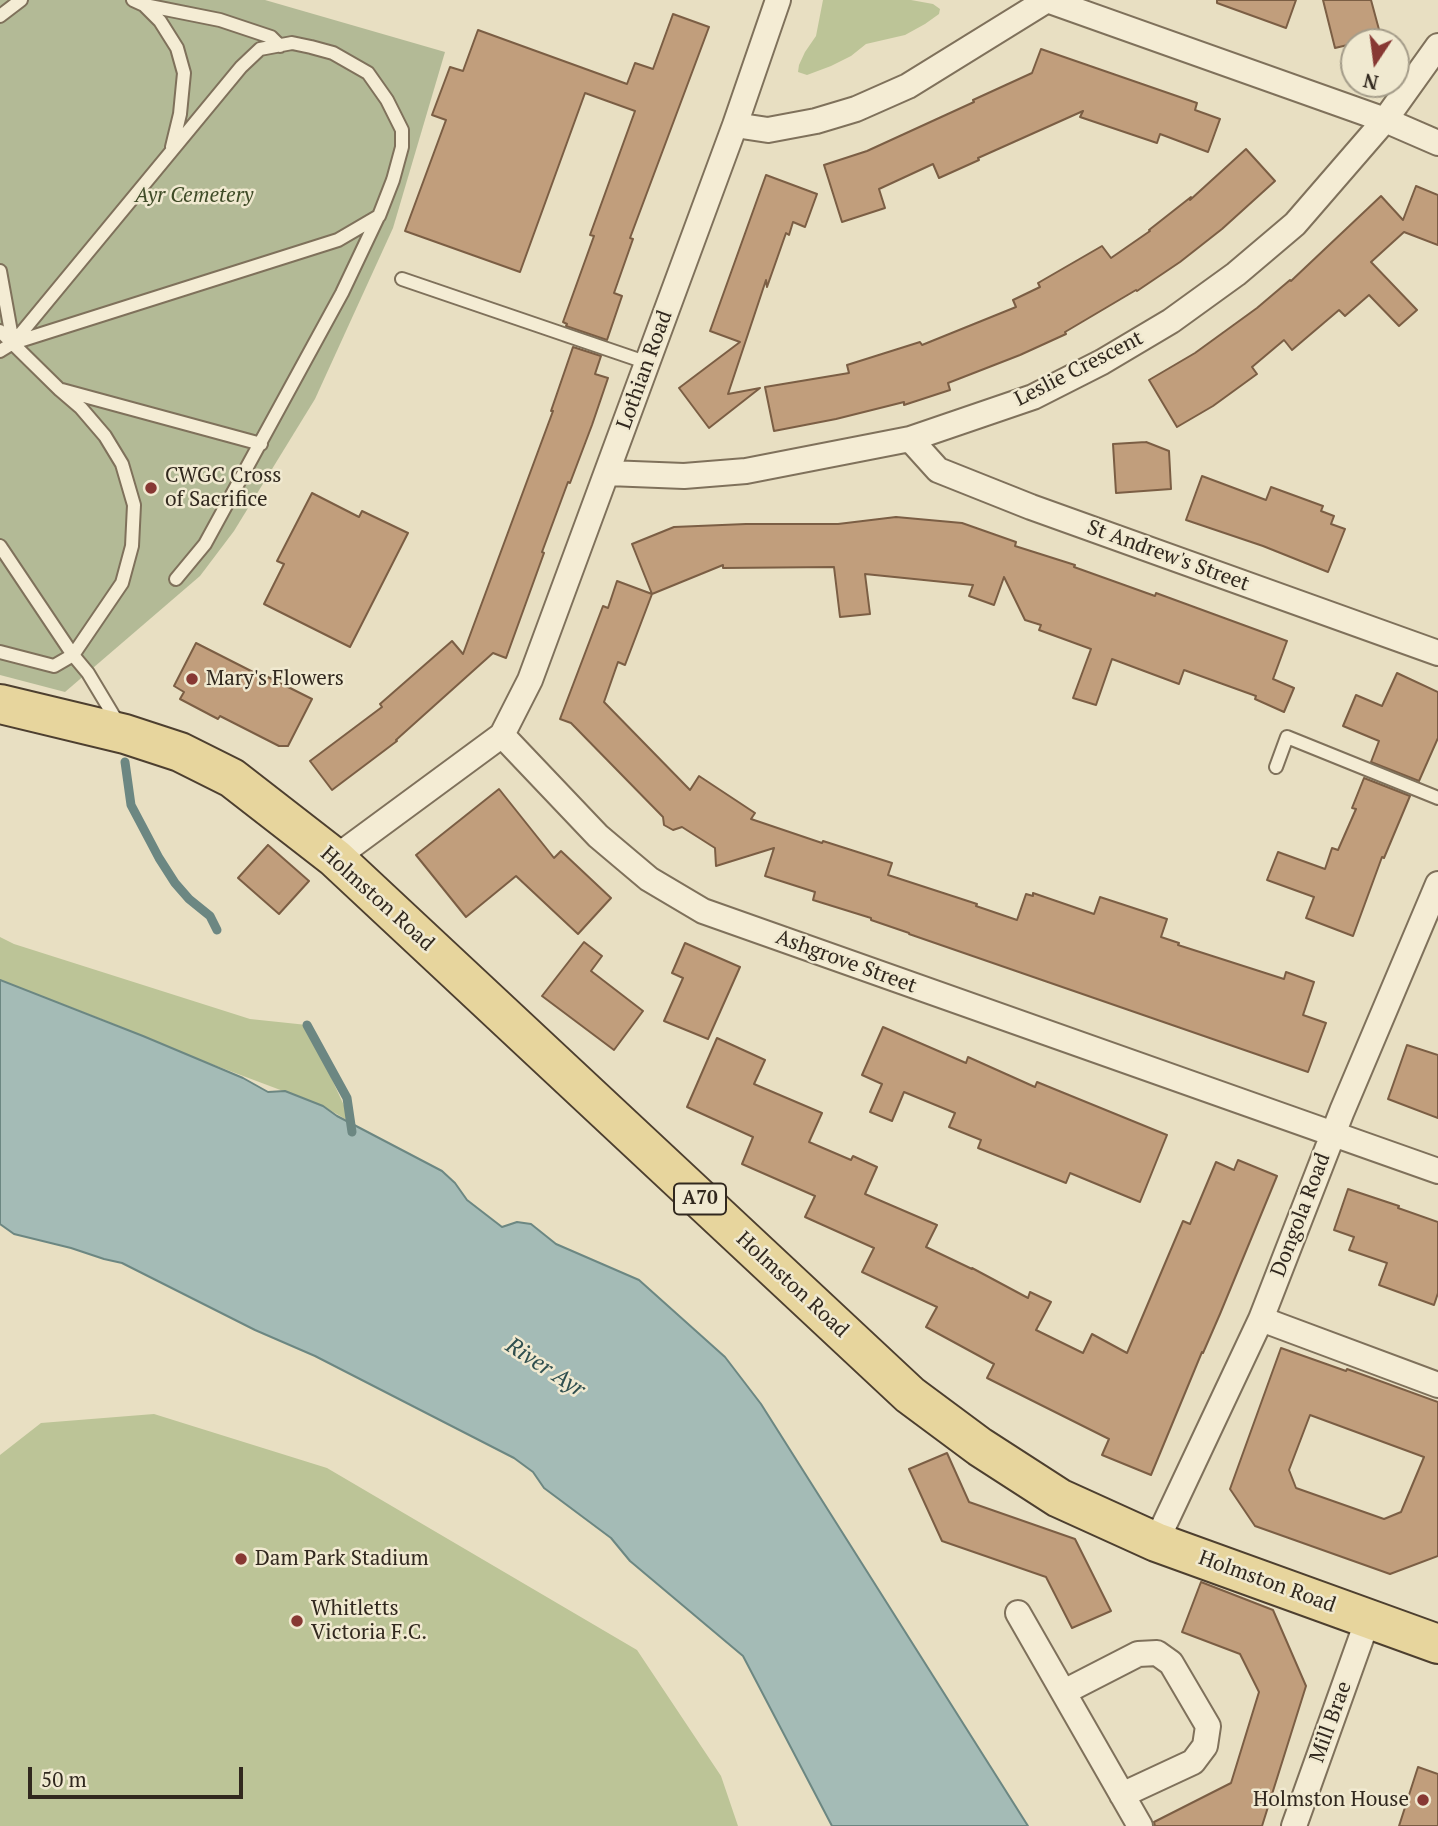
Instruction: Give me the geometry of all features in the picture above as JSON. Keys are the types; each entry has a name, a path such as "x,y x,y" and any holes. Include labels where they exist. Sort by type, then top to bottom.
{"main road":[{"name":"Holmston Road","path":"0,704 125,734 180,752 232,778 335,858 910,1395 980,1447 1059,1498 1156,1542 1438,1644"}],"street":[{"name":"Lothian Road","path":"502,735 530,680 608,473 778,0"},
{"path":"735,125 768,130 816,121 856,109 908,86 1047,0 1385,120 1438,143"},
{"name":"Leslie Crescent","path":"608,473 684,475 746,471 910,439 1033,397 1102,362 1171,321 1236,274 1295,224 1385,120 1438,46"},
{"name":"St Andrew's Street","path":"910,439 938,470 1031,507 1438,653"},
{"path":"335,858 502,735"},
{"name":"Ashgrove Street","path":"502,735 598,836 649,879 703,911 1438,1171"},
{"name":"Dongola Road","path":"1156,1542 1261,1319 1333,1135 1438,884"},
{"path":"1261,1319 1438,1385"},
{"path":"1018,1613 1140,1826"},
{"name":"Mill Brae","path":"1294,1826 1368,1619"},
{"path":"1064,1692 1138,1654 1157,1653 1171,1663 1208,1726 1205,1746 1193,1762 1122,1795"}],"lane":[{"path":"0,16 21,0"},
{"path":"139,3 220,20 271,37 280,46"},
{"path":"139,3 160,21 166,30 177,48 184,73 180,114 171,151"},
{"path":"0,351 13,342 241,67 260,49 292,43 333,53 368,73 387,100 402,130 402,147 393,180 342,293 261,444 205,544 176,579"},
{"path":"13,342 338,240 379,216"},
{"path":"0,271 13,342"},
{"path":"402,279 648,363"},
{"path":"0,331 81,408 105,436 122,464 134,505 132,546 122,583 73,655 54,666 0,652"},
{"path":"60,390 261,444"},
{"path":"0,546 88,673 125,734"},
{"path":"1276,767 1287,737 1438,798"}],"green space":[{"name":"Ayr Cemetery","path":"0,0 265,0 445,52 393,228 315,399 234,531 200,576 65,692 0,675"},
{"path":"823,0 911,0 933,4 940,9 939,14 905,35 866,44 851,56 807,75 798,72 799,65 816,36"},
{"path":"0,937 14,944 250,1019 307,1025 352,1123 323,1106 0,980"},
{"name":"Dam Park Stadium","path":"154,1414 327,1468 637,1650 721,1776 738,1826 0,1826 0,1455 41,1423"}],"water":[{"name":"River Ayr","path":"0,980 143,1036 243,1078 268,1092 285,1091 323,1106 442,1171 467,1200 502,1227 517,1222 531,1224 556,1244 639,1280 725,1357 761,1404 1028,1826 832,1826 743,1656 630,1561 611,1538 544,1488 533,1472 514,1458 315,1356 255,1330 122,1263 14,1234 0,1224"}],"building":[{"path":"1217,0 1296,0 1286,28 1217,3"},
{"path":"1323,0 1371,0 1379,28 1340,28 1340,47 1335,48"},
{"path":"673,14 709,27 630,238 633,239 614,293 622,296 607,340 566,326 563,322 594,236 590,235 635,111 585,93 520,272 405,231 446,120 432,115 450,67 463,71 478,30 627,84 635,63 653,69"},
{"path":"1041,49 1197,103 1195,110 1220,119 1208,152 1160,134 1157,143 1080,117 1083,111 939,178 933,164 879,189 885,208 842,222 824,165 867,151 1032,73"},
{"path":"1246,149 1275,181 1222,229 1180,262 1137,291 1065,332 1066,334 948,383 950,390 904,405 904,402 774,431 765,387 849,373 847,365 920,342 922,345 1016,307 1013,300 1040,287 1038,283 1102,246 1111,258 1150,231 1191,197 1190,200"},
{"path":"766,175 817,194 805,227 793,222 789,235 786,233 767,287 766,280 728,394 760,388 709,428 679,388 740,342 710,331"},
{"path":"1416,186 1438,195 1438,245 1404,232 1371,262 1417,310 1399,326 1369,295 1345,316 1339,310 1292,350 1284,340 1252,367 1257,374 1213,406 1177,427 1149,380 1195,353 1257,308 1291,281 1381,196 1403,220"},
{"path":"573,347 601,356 595,374 608,378 542,552 544,553 506,658 493,653 397,741 332,790 310,761 382,707 380,704 452,641 463,654 553,411"},
{"path":"1146,442 1169,451 1171,489 1116,493 1113,444"},
{"path":"1202,476 1266,500 1271,487 1323,506 1321,511 1334,516 1331,524 1345,529 1328,572 1186,520"},
{"path":"312,493 359,517 362,511 408,533 350,647 264,604 284,564 277,561"},
{"path":"896,517 962,523 1016,542 1015,546 1075,565 1074,567 1155,596 1156,593 1287,641 1273,679 1294,688 1284,712 1255,699 1256,696 1184,670 1179,684 1112,659 1096,705 1073,698 1091,649 1039,630 1041,625 1025,620 1004,577 994,605 969,596 973,585 865,574 870,614 840,617 834,567 723,568 723,565 652,594 632,544 674,527 838,524"},
{"path":"617,581 652,594 625,665 618,662 604,702 690,790 699,776 755,813 751,819 892,863 888,875 1017,920 1026,894 1033,896 1033,893 1094,914 1100,897 1167,919 1161,937 1179,943 1178,945 1284,979 1286,972 1314,982 1303,1015 1326,1023 1308,1072 813,900 815,892 765,876 774,848 716,866 715,848 682,827 673,830 664,825 663,817 571,723 560,719 603,606 608,608"},
{"path":"196,643 312,699 288,746 279,746 180,699 184,692 174,686"},
{"path":"1397,673 1438,692 1438,738 1419,781 1371,762 1379,741 1343,726 1356,695 1382,706"},
{"path":"1364,778 1410,796 1384,858 1382,857 1353,936 1306,918 1314,897 1267,880 1278,852 1325,869 1332,848 1338,850 1356,809 1352,808"},
{"path":"499,789 554,858 561,851 611,898 578,934 516,876 466,917 416,855"},
{"path":"268,845 309,881 279,914 238,878"},
{"path":"584,942 602,956 591,971 643,1011 614,1050 542,996"},
{"path":"685,943 740,967 708,1039 664,1021 683,978 672,973"},
{"path":"883,1027 966,1063 968,1057 1035,1087 1037,1082 1167,1135 1140,1202 1070,1173 1066,1183 978,1148 981,1140 949,1127 955,1113 904,1092 892,1121 870,1112 882,1084 862,1075"},
{"path":"717,1038 765,1060 754,1084 822,1113 809,1142 851,1160 853,1156 877,1167 865,1194 937,1225 926,1247 1028,1298 1030,1292 1051,1302 1036,1330 1083,1353 1092,1334 1127,1353 1183,1221 1190,1224 1216,1162 1234,1170 1238,1160 1277,1176 1151,1475 1102,1455 1109,1439 987,1378 994,1364 926,1327 937,1307 862,1272 874,1248 805,1217 815,1196 742,1164 753,1137 687,1107"},
{"path":"1407,1045 1438,1055 1438,1118 1388,1099"},
{"path":"1348,1189 1438,1222 1438,1293 1434,1305 1379,1285 1387,1263 1349,1250 1354,1237 1334,1230"},
{"path":"1281,1348 1438,1402 1438,1556 1390,1574 1255,1526 1230,1489","holes":["1310,1415 1424,1457 1401,1512 1384,1519 1296,1488 1289,1470"]},
{"path":"947,1453 969,1502 1075,1539 1111,1611 1072,1628 1046,1577 942,1541 909,1469"},
{"path":"1201,1582 1273,1610 1306,1686 1262,1826 1155,1826 1154,1822 1231,1783 1259,1692 1240,1654 1182,1632"},
{"name":"Holmston House","path":"1418,1767 1438,1774 1438,1826 1399,1826"}],"waterway":[{"path":"125,762 131,805 159,858 189,899 210,916 217,930"},
{"path":"307,1025 347,1098 352,1132"}],"place":[{"name":"CWGC Cross of Sacrifice","path":"151,488"},
{"name":"Mary's Flowers","path":"192,679"},
{"name":"Dam Park Stadium","path":"241,1559"},
{"name":"Whitletts Victoria F.C.","path":"297,1621"},
{"name":"Holmston House","path":"1423,1800"}]}
